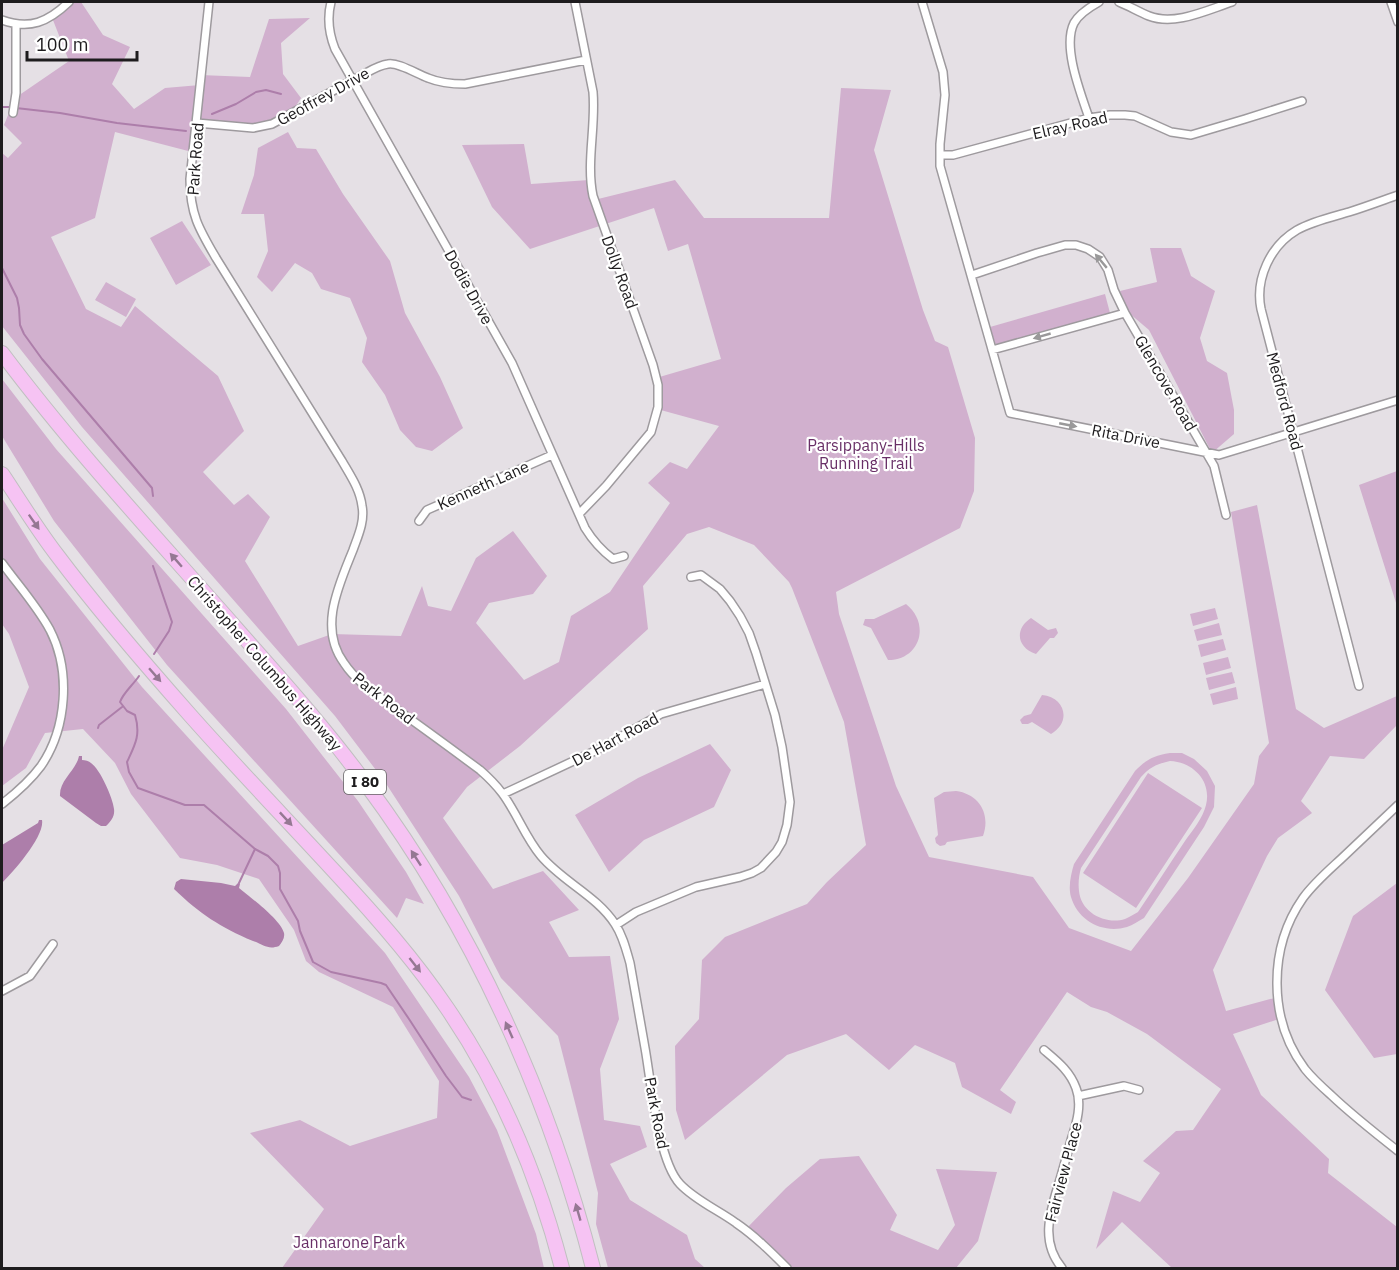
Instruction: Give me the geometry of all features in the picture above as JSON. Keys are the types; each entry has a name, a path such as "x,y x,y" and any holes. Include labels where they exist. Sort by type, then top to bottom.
{"highway":[{"path":"2,347 15,371"},
{"name":"Christopher Columbus Highway","path":"2,353 97,471 297,697 367,786 440,895 490,989 528,1072 562,1162 593,1269"},
{"path":"2,474 56,553 122,637 195,722 360,899 398,943 447,1007 477,1054 512,1123 543,1204 562,1269"}],"street":[{"path":"2,20 16,25 41,21 52,16 69,2"},
{"name":"Park Road","path":"209,2 190,191 194,216 216,258 342,460 359,493 362,524 339,586 332,617 332,629 338,655 367,687 480,770 503,794 541,856 556,872 608,914 624,941 630,963 658,1125 669,1166 680,1184 748,1231 787,1269"},
{"name":"Dodie Drive","path":"331,2 329,27 339,59 512,363 591,538 613,559 624,556"},
{"name":"Dolly Road","path":"575,2 593,92 590,172 592,189 658,385 658,407 651,432 606,486 579,514"},
{"path":"922,2 943,72 945,95 940,166 992,350 1125,313"},
{"path":"1089,118 1069,43 1070,33 1077,19 1099,2"},
{"path":"1119,2 1148,16 1165,18 1178,18 1232,2"},
{"path":"1391,2 1398,22"},
{"path":"13,113 16,93 16,25"},
{"name":"Geoffrey Drive","path":"197,123 253,128 272,124 377,67 389,63 430,79 465,84 586,60"},
{"name":"Elray Road","path":"940,154 952,155 1089,118 1110,115 1125,115 1144,120 1162,129 1191,135 1302,101"},
{"name":"Medford Road","path":"1359,686 1259,292 1268,262 1282,241 1298,229 1398,195"},
{"name":"Glencove Road","path":"972,275 1065,245 1077,245 1100,257 1108,270 1125,313 1206,452"},
{"name":"Rita Drive","path":"992,350 1010,413 1206,452"},
{"path":"1206,452 1219,454 1398,400"},
{"path":"1206,452 1214,466 1226,514"},
{"name":"Kenneth Lane","path":"419,521 427,510 552,455"},
{"path":"2,563 49,629 61,666 64,684 59,726 47,756 24,786 2,804"},
{"path":"616,925 636,912 696,887 740,877 761,868 776,852 787,825 790,802 782,747 775,715 749,633 720,589 701,575 691,577"},
{"name":"De Hart Road","path":"503,794 597,750 661,714 765,684"},
{"path":"1397,1150 1344,1107 1306,1071 1284,1026 1276,980 1282,942 1303,898 1398,805"},
{"path":"2,991 30,976 52,944"},
{"path":"1044,1050 1064,1068 1078,1096 1124,1086 1139,1090"},
{"name":"Fairview Place","path":"1062,1269 1051,1248 1048,1229 1051,1208 1077,1121 1078,1096"}],"green space":[{"name":"Parsippany-Hills Running Trail","path":"65,2 81,2 103,35 130,47 112,84 134,109 165,88 200,85 200,75 250,77 269,19 310,18 281,43 283,74 301,98 290,115 252,128 197,122 192,152 115,132 95,218 51,237 86,309 121,327 135,306 218,376 244,431 203,472 234,505 248,494 270,517 245,561 298,646 332,634 401,636 422,586 428,606 451,611 476,558 513,531 547,576 533,594 489,603 476,623 524,680 559,662 571,616 610,592 670,503 648,483 670,462 687,469 719,426 657,409 656,378 721,359 688,244 668,251 654,208 530,249 492,207 462,145 524,144 531,184 589,180 594,200 675,180 704,218 829,218 841,88 891,90 874,150 923,310 935,341 948,347 975,438 974,491 960,528 836,592 839,614 896,786 929,857 1033,877 1069,928 1131,951 1188,878 1254,784 1259,756 1269,743 1231,512 1257,505 1296,709 1324,728 1397,696 1397,725 1364,759 1330,756 1301,801 1312,813 1278,838 1267,856 1213,970 1226,1011 1278,997 1282,1018 1233,1034 1261,1095 1329,1159 1328,1173 1397,1227 1397,1268 1172,1268 1122,1222 1096,1249 1113,1191 1140,1202 1160,1173 1143,1161 1176,1131 1193,1130 1221,1089 1147,1034 1107,1012 1091,1007 1067,992 1000,1090 1016,1102 1011,1114 962,1087 955,1063 915,1045 889,1070 846,1034 787,1055 685,1140 676,1110 675,1046 699,1019 702,960 725,937 807,904 866,845 844,722 792,588 754,545 709,527 687,534 643,586 648,629 520,746 467,787 443,818 493,889 543,871 579,910 549,922 569,957 610,956 619,1019 600,1069 604,1120 640,1126 647,1147 610,1164 630,1200 687,1235 695,1259 705,1268 608,1268 596,1224 598,1193 558,1036 501,978 459,896 385,782 335,716 82,427 2,326 2,153 8,158 22,143 4,125 15,98 69,61 51,15"},
{"path":"288,132 297,148 316,149 343,194 390,261 405,313 440,377 463,428 432,451 416,447 400,430 385,395 362,362 367,338 350,298 321,289 312,273 295,263 272,292 257,277 268,251 264,214 241,214 254,175 258,148"},
{"path":"182,221 211,265 176,285 150,238"},
{"path":"1150,248 1181,248 1191,276 1215,291 1200,338 1207,361 1227,373 1234,410 1234,434 1212,453 1149,330 1129,313 1120,291 1157,282"},
{"path":"106,282 136,299 126,317 95,300"},
{"path":"1105,294 1110,313 996,346 990,327"},
{"path":"2,379 56,449 286,709 358,801 406,872 424,904 406,898 397,918 167,665 54,521 2,436"},
{"path":"1398,471 1397,606 1359,485"},
{"name":"Jannarone Park","path":"2,498 40,559 142,687 385,953 469,1077 497,1130 536,1234 544,1268 282,1268 324,1209 250,1133 300,1120 350,1146 437,1118 439,1081 393,1007 319,972 306,961 294,930 259,879 217,865 180,858 131,794 115,763 83,729 45,733 26,768 2,786 2,750 29,687 9,634 2,624"},
{"path":"906,604 914,612 918,621 920,631 918,640 908,654 888,660 871,628 863,625 865,619 874,619"},
{"path":"1215,608 1218,619 1193,626 1190,614"},
{"path":"1031,618 1048,630 1056,628 1058,633 1054,638 1050,638 1036,654 1025,647 1020,638 1022,627"},
{"path":"1219,623 1222,635 1197,641 1194,630"},
{"path":"1223,639 1226,650 1201,657 1198,645"},
{"path":"1228,657 1231,668 1206,675 1203,663"},
{"path":"1232,672 1235,683 1209,690 1206,678"},
{"path":"1236,687 1238,699 1213,705 1210,694"},
{"path":"1042,695 1056,700 1063,711 1062,723 1051,734 1032,722 1022,724 1020,720 1031,714"},
{"path":"710,744 731,770 714,807 644,840 609,872 575,815 638,778"},
{"path":"1182,753 1194,759 1207,771 1215,786 1214,807 1204,827 1144,918 1118,929 1093,924 1079,913 1071,897 1071,876 1074,864 1135,771 1151,759 1164,754","holes":["1170,761 1193,769 1203,781 1207,796 1205,810 1138,912 1125,919 1103,919 1084,906 1079,891 1081,868 1141,777 1157,765"]},
{"path":"1148,773 1202,808 1136,908 1083,873"},
{"path":"956,791 971,796 981,806 985,820 983,836 947,842 940,846 936,843 935,838 938,835 934,798 944,792"},
{"path":"1397,883 1397,1054 1374,1058 1325,990 1353,916"},
{"path":"859,1156 897,1215 890,1230 938,1250 955,1225 936,1169 997,1172 978,1241 956,1268 782,1268 746,1229 786,1188 820,1159"}],"shaded area":[{"path":"79,756 82,756 82,760 95,766 109,791 114,812 106,826 96,823 60,796 62,785"},
{"path":"42,820 42,827 34,844 2,883 2,845 38,823"},
{"path":"181,879 235,886 240,884 239,888 282,928 284,938 279,946 266,946 241,936 202,913 174,889 176,882"}],"waterway":[{"path":"212,114 256,92 266,90 281,94"},
{"path":"2,107 11,107"},
{"path":"16,108 186,131"},
{"path":"2,268 17,298 20,325 24,334 42,359 152,488 153,496"},
{"path":"153,566 172,622 154,654"},
{"path":"139,676 120,702 127,711 135,715 137,722 136,740 127,762 129,772 138,788 185,805 204,805 255,849 268,856 278,866 280,889 298,921 313,962 331,972 386,985 446,1076 462,1097 471,1100"},
{"path":"98,728 122,707"},
{"path":"239,883 255,849"}]}
